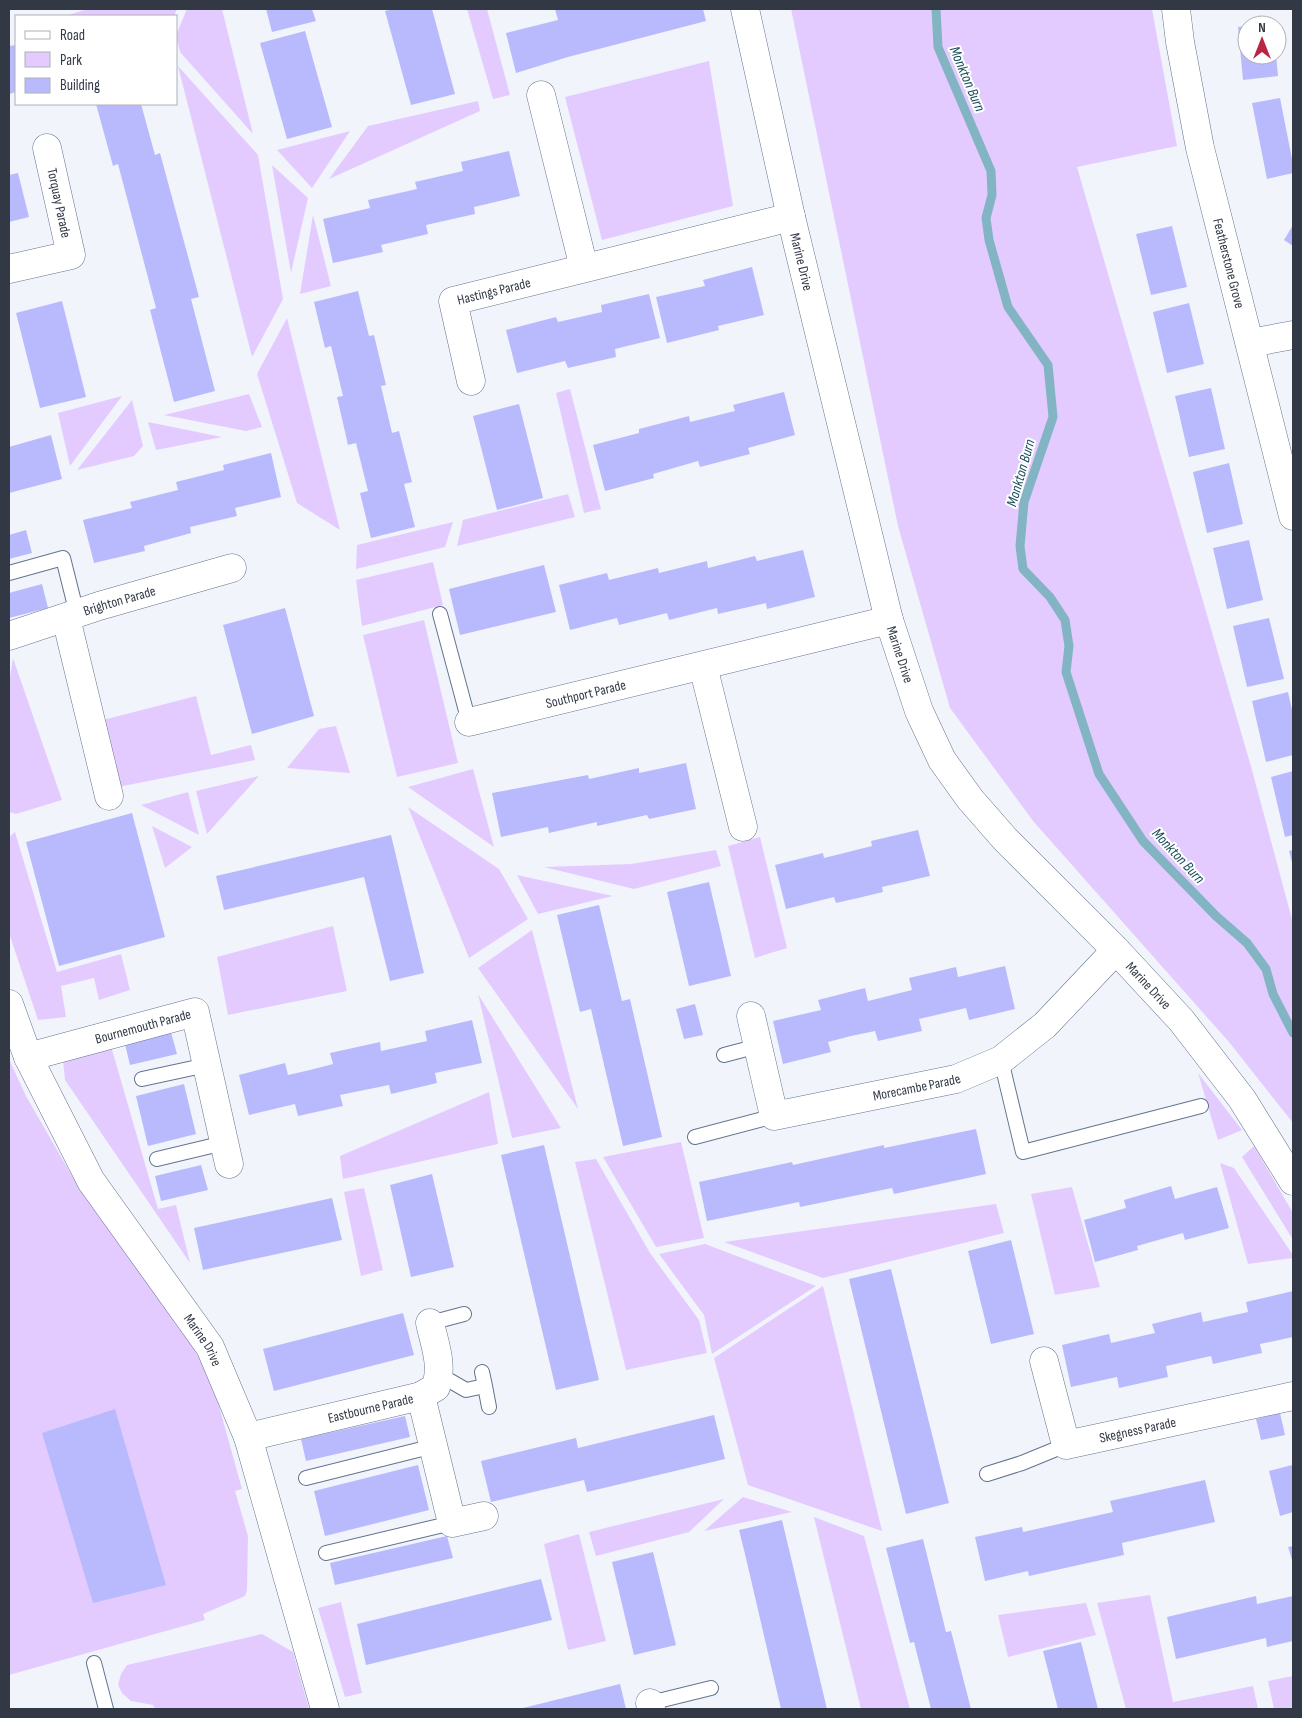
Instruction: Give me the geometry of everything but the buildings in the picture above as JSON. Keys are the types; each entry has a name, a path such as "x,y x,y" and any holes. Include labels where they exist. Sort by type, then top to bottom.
{"street":[{"name":"Marine Drive","path":"745,9 791,217 889,620 919,711 942,760 970,799 1005,839 1116,950 1181,1020 1236,1091 1293,1181"},
{"name":"Featherstone Grove","path":"1176,9 1180,42 1200,148 1293,516"},
{"path":"541,95 584,268"},
{"name":"Torquay Parade","path":"9,269 71,255 47,148"},
{"name":"Hastings Parade","path":"471,381 453,301 791,217"},
{"path":"1250,342 1293,335"},
{"name":"Brighton Parade","path":"9,636 232,568"},
{"path":"72,616 109,796"},
{"name":"Southport Parade","path":"469,722 889,620"},
{"path":"702,666 743,826"},
{"name":"Morecambe Parade","path":"774,1116 956,1079 1001,1060 1045,1025 1116,950"},
{"name":"Marine Drive","path":"9,1004 28,1056 91,1182 210,1347 248,1437 325,1709"},
{"name":"Bournemouth Parade","path":"28,1056 195,1012 227,1153"},
{"path":"751,1016 774,1116"},
{"path":"421,1396 436,1387 440,1375 440,1363 430,1323"},
{"path":"1044,1361 1066,1445"},
{"name":"Eastbourne Parade","path":"248,1437 421,1396 452,1523"},
{"name":"Skegness Parade","path":"1066,1445 1293,1396"},
{"path":"452,1523 484,1516"}],"lane":[{"path":"9,573 64,558 72,616"},
{"path":"440,614 469,722"},
{"path":"724,1054 758,1046"},
{"path":"1001,1060 1023,1152 1201,1106"},
{"path":"142,1079 207,1065"},
{"path":"695,1137 774,1116"},
{"path":"157,1159 227,1153"},
{"path":"430,1323 464,1314"},
{"path":"440,1375 466,1390 484,1379 490,1407"},
{"path":"987,1474 1022,1463 1066,1445"},
{"path":"306,1478 434,1446"},
{"path":"326,1553 452,1523"},
{"path":"94,1663 106,1709"},
{"path":"651,1706 711,1688"}],"green space":[{"path":"88,9 177,9 174,15 68,15"},
{"path":"187,9 222,9 253,134 180,52 178,30"},
{"path":"467,9 487,9 510,95 493,99"},
{"path":"791,9 1152,9 1177,146 1077,167 1252,770 1293,923 1293,1123 1229,1042 1033,821 950,708 898,526"},
{"path":"709,61 733,206 602,240 565,97"},
{"path":"178,66 258,155 283,299 252,357"},
{"path":"478,101 480,111 329,179 368,126"},
{"path":"350,131 312,188 277,150"},
{"path":"272,165 308,198 291,273"},
{"path":"313,215 331,286 300,294"},
{"path":"287,318 340,530 297,503 257,374"},
{"path":"570,389 601,509 584,513 556,393"},
{"path":"249,394 262,427 246,431 164,415"},
{"path":"122,396 70,466 58,413"},
{"path":"132,400 143,446 134,456 77,470"},
{"path":"148,422 222,437 156,450"},
{"path":"568,494 575,517 457,546 463,520"},
{"path":"453,522 445,547 356,569 357,545"},
{"path":"433,562 443,605 362,626 356,580"},
{"path":"424,620 458,763 397,777 363,635"},
{"path":"13,658 62,800 16,814 9,812 9,683"},
{"path":"196,696 211,755 251,745 255,760 118,787 103,720"},
{"path":"336,726 350,773 287,768 319,729"},
{"path":"473,769 494,847 408,787"},
{"path":"259,776 207,834 196,791"},
{"path":"188,792 199,835 141,805"},
{"path":"408,807 499,869 528,919 469,958"},
{"path":"152,826 192,847 165,868"},
{"path":"15,832 57,972 121,954 130,990 99,1000 94,978 61,986 66,1017 38,1020 9,933 9,837"},
{"path":"760,837 787,948 755,958 728,846"},
{"path":"716,850 721,866 634,889 544,867 631,864"},
{"path":"517,875 613,896 538,914"},
{"path":"333,926 347,991 228,1015 217,957"},
{"path":"532,930 578,1109 478,968"},
{"path":"478,994 561,1128 512,1138"},
{"path":"111,1046 158,1209 176,1205 190,1263 65,1080 63,1060"},
{"path":"9,1059 26,1096 72,1176 181,1327 202,1363 219,1406 242,1489 235,1491 248,1536 247,1590 245,1596 203,1614 205,1620 9,1675"},
{"path":"1198,1073 1242,1130 1218,1140"},
{"path":"489,1092 498,1144 343,1179 340,1156"},
{"path":"681,1142 704,1238 656,1247 603,1157"},
{"path":"1254,1146 1293,1213 1293,1240 1242,1157"},
{"path":"596,1159 650,1253 699,1320 707,1353 626,1370 575,1162"},
{"path":"1220,1163 1234,1168 1293,1255 1293,1258 1248,1264"},
{"path":"1072,1187 1100,1287 1055,1295 1031,1194"},
{"path":"364,1188 383,1270 361,1276 344,1192"},
{"path":"996,1204 1004,1233 823,1278 724,1242"},
{"path":"705,1244 816,1286 712,1354 704,1315 659,1254"},
{"path":"823,1286 882,1531 748,1485 714,1358"},
{"path":"743,1497 792,1512 704,1531"},
{"path":"724,1499 689,1532 596,1556 589,1532"},
{"path":"814,1517 864,1536 910,1709 861,1709"},
{"path":"579,1534 606,1641 568,1650 544,1544"},
{"path":"1150,1595 1173,1702 1253,1686 1258,1709 1126,1709 1097,1603"},
{"path":"341,1602 362,1693 345,1697 318,1608"},
{"path":"1086,1603 1096,1635 1008,1657 998,1615"},
{"path":"262,1634 293,1652 309,1709 155,1709 153,1705 131,1701 122,1693 118,1685 121,1674 127,1665"},
{"path":"1293,1676 1293,1709 1274,1709 1268,1681"}],"waterway":[{"name":"Monkton Burn","path":"936,9 938,47 991,171 992,195 986,218 989,240 1008,307 1048,365 1053,417 1024,502 1020,546 1023,569 1050,597 1065,620 1069,646 1066,672 1099,774 1143,841 1216,916 1247,943 1266,969 1273,994 1293,1033"}]}
